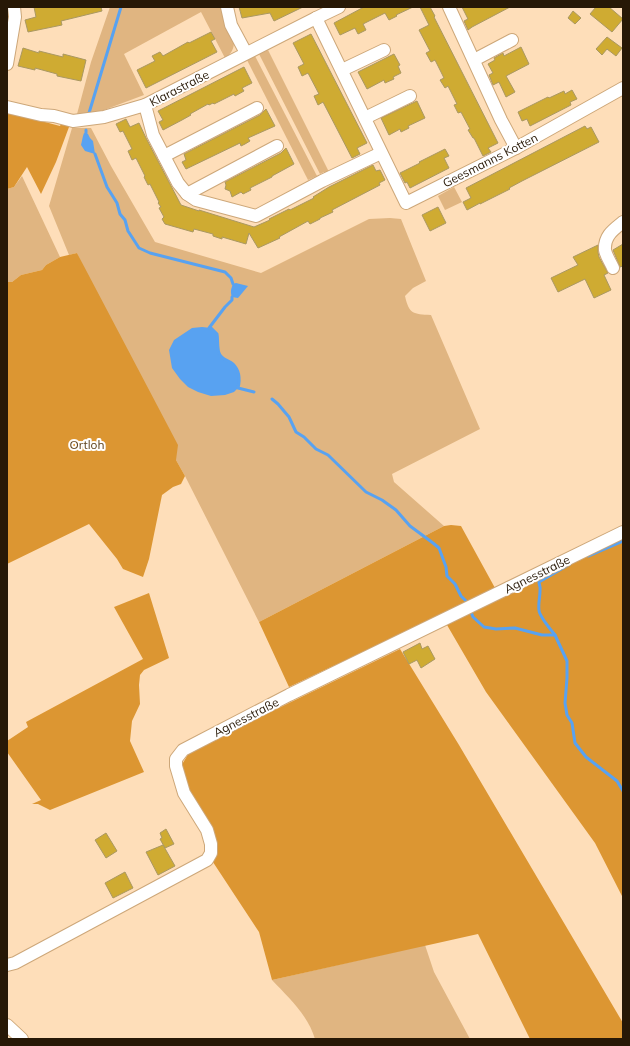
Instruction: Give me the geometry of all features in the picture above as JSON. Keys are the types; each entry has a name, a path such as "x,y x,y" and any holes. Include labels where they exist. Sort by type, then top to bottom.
{"street":[{"path":"7,64 15,17 14,7"},
{"path":"227,7 231,25 246,53"},
{"name":"Klarastraße","path":"7,107 73,121 104,117 145,105 339,7"},
{"path":"449,7 516,148"},
{"name":"Geesmanns Kotten","path":"316,18 406,204 516,148 623,88"},
{"path":"474,60 512,40"},
{"path":"342,70 384,50"},
{"path":"365,118 410,96"},
{"path":"145,105 153,135 178,183 187,194 196,200 256,216 322,181 381,153"},
{"path":"164,156 257,108"},
{"path":"187,194 276,146"},
{"path":"613,268 605,250 606,242 609,234 623,222"},
{"name":"Agnesstraße","path":"7,965 15,963 207,860 211,852 212,844 207,830 184,793 176,766 176,759 183,750 289,695 623,532"},
{"path":"7,1025 22,1039"}],"shaded area":[{"path":"110,7 223,7 234,42 233,49 225,58 201,12 124,54 144,95 90,114 77,114 91,62"},
{"path":"268,50 330,174 326,176 324,172 320,174 259,54"},
{"path":"255,56 317,176 308,180 247,60"},
{"path":"72,128 91,128 155,242 261,273 369,219 401,219 426,281 413,288 405,296 408,306 413,312 431,315 480,429 392,474 394,482 444,526 259,622 176,460 77,253 69,255 49,206"},
{"path":"22,176 60,257 46,265 42,270 21,275 12,282 7,282 7,189 14,187"},
{"path":"454,187 462,202 445,210 438,196"},
{"path":"425,945 434,972 470,1039 315,1039 303,1014 272,980"}],"green space":[{"path":"7,112 60,126 63,120 69,127 56,162 41,194 27,167 14,187 7,189"},
{"name":"Ortloh","path":"77,253 178,445 176,460 185,476 181,484 173,487 162,495 149,559 143,577 123,569 117,559 89,524 7,564 7,282 12,282 21,275 42,270 46,265 60,257"},
{"path":"444,526 461,526 495,588 623,526 623,898 595,843 486,692 447,625 443,614 289,687 259,622"},
{"path":"149,593 169,658 144,670 140,675 140,704 132,721 130,741 144,772 50,810 38,804 32,804 41,800 7,752 7,741 28,727 26,722 143,659 114,607"},
{"path":"400,649 459,745 623,1023 623,1039 530,1039 478,934 272,980 259,932 207,853 214,847 177,773 190,751"}],"water":[{"path":"84,133 88,134 93,141 95,154 85,151 81,145"},
{"path":"236,283 248,286 238,298 232,297 231,294 233,284"},
{"path":"192,328 211,328 217,334 219,354 226,361 233,364 239,374 238,388 234,392 225,395 211,396 198,392 188,387 172,368 169,350 174,340"}],"building":[{"path":"34,7 101,7 102,11 61,21 62,25 28,32 25,20 36,17"},
{"path":"239,7 303,7 274,21 270,13 242,18"},
{"path":"364,7 413,7 389,20 385,13 363,24 366,30 358,34 355,28 340,35 334,23"},
{"path":"420,7 430,7 498,143 488,148 491,152 483,156 468,130 470,129 461,112 458,113 454,105 457,104 448,86 445,88 440,80 444,78 435,60 431,62 426,53 430,51 419,30 429,25"},
{"path":"462,7 510,7 468,30 464,21 468,19"},
{"path":"596,7 609,7 623,19 612,32 590,14"},
{"path":"573,11 581,18 575,24 568,18"},
{"path":"211,32 215,39 211,41 217,52 146,88 137,70 155,61 152,56 160,52 163,56 188,42 189,43"},
{"path":"311,34 367,143 357,148 360,154 352,158 323,102 318,105 314,96 319,94 308,73 302,76 298,67 304,64 293,43"},
{"path":"607,37 622,48 616,56 607,49 602,55 596,49"},
{"path":"521,47 529,64 506,76 515,92 506,97 499,82 493,85 489,75 493,73 488,64 495,60 494,58 503,53 504,56"},
{"path":"23,48 39,53 39,51 63,57 63,54 86,60 81,81 57,76 57,74 35,68 35,70 18,66"},
{"path":"394,54 400,65 398,66 401,73 393,77 394,79 385,83 384,80 367,89 358,72"},
{"path":"244,67 252,83 242,88 244,91 235,96 234,94 214,104 208,104 163,130 159,122 163,120 158,111"},
{"path":"572,90 577,99 570,102 571,105 530,126 527,119 522,121 518,112 548,97 549,98 564,91 565,94"},
{"path":"417,101 425,118 408,126 409,128 401,132 400,129 389,135 381,118"},
{"path":"266,109 275,126 248,138 250,141 241,146 240,143 186,169 182,162 186,160 184,154 260,115"},
{"path":"126,119 130,127 139,123 181,205 254,227 314,198 313,197 329,187 373,165 376,171 380,170 385,180 379,183 380,185 332,210 333,212 320,219 310,224 308,221 279,237 280,238 258,248 249,233 246,244 222,237 222,239 213,236 213,234 194,229 193,232 165,224 162,219 164,217 159,208 161,207 158,203 159,202 150,184 148,185 136,158 132,160 128,151 132,149 123,131 120,132 116,124"},
{"path":"585,126 587,129 591,127 599,142 467,210 463,202 471,198 466,188"},
{"path":"286,148 294,164 250,188 251,190 243,194 241,192 232,197 230,191 225,189 225,182 281,153"},
{"path":"445,149 449,156 444,158 449,168 410,188 407,182 405,183 400,173"},
{"path":"438,207 446,223 430,231 422,215"},
{"path":"623,244 623,266 620,267 613,250"},
{"path":"598,245 599,257 608,273 604,275 611,290 594,298 585,279 558,292 551,278 578,265 573,257"},
{"path":"420,643 422,649 428,646 435,659 421,668 417,660 409,664 403,652"},
{"path":"166,829 174,844 165,848 160,839 162,838 160,833"},
{"path":"106,833 117,851 106,858 95,840"},
{"path":"163,845 175,866 158,875 146,852"},
{"path":"125,872 133,888 113,898 105,883"}],"waterway":[{"path":"89,113 121,7"},
{"path":"95,154 107,187 117,203 120,214 125,220 128,231 139,248 150,253 225,272 231,278 233,284"},
{"path":"232,297 232,300 209,328 217,334 220,355 223,359 233,364 237,370 239,379 238,388 254,392"},
{"path":"272,399 289,417 296,432 304,437 316,449 328,455 366,492 382,500 396,510 410,526 439,548 446,567 447,576 455,584 461,596 467,602"},
{"path":"588,556 623,541"},
{"path":"555,635 540,613 539,582 570,564"},
{"path":"471,612 473,617 484,627 496,629 515,628 542,635 555,635 567,661 565,703 567,715 572,723 575,743 586,757 617,781 623,791"}]}
